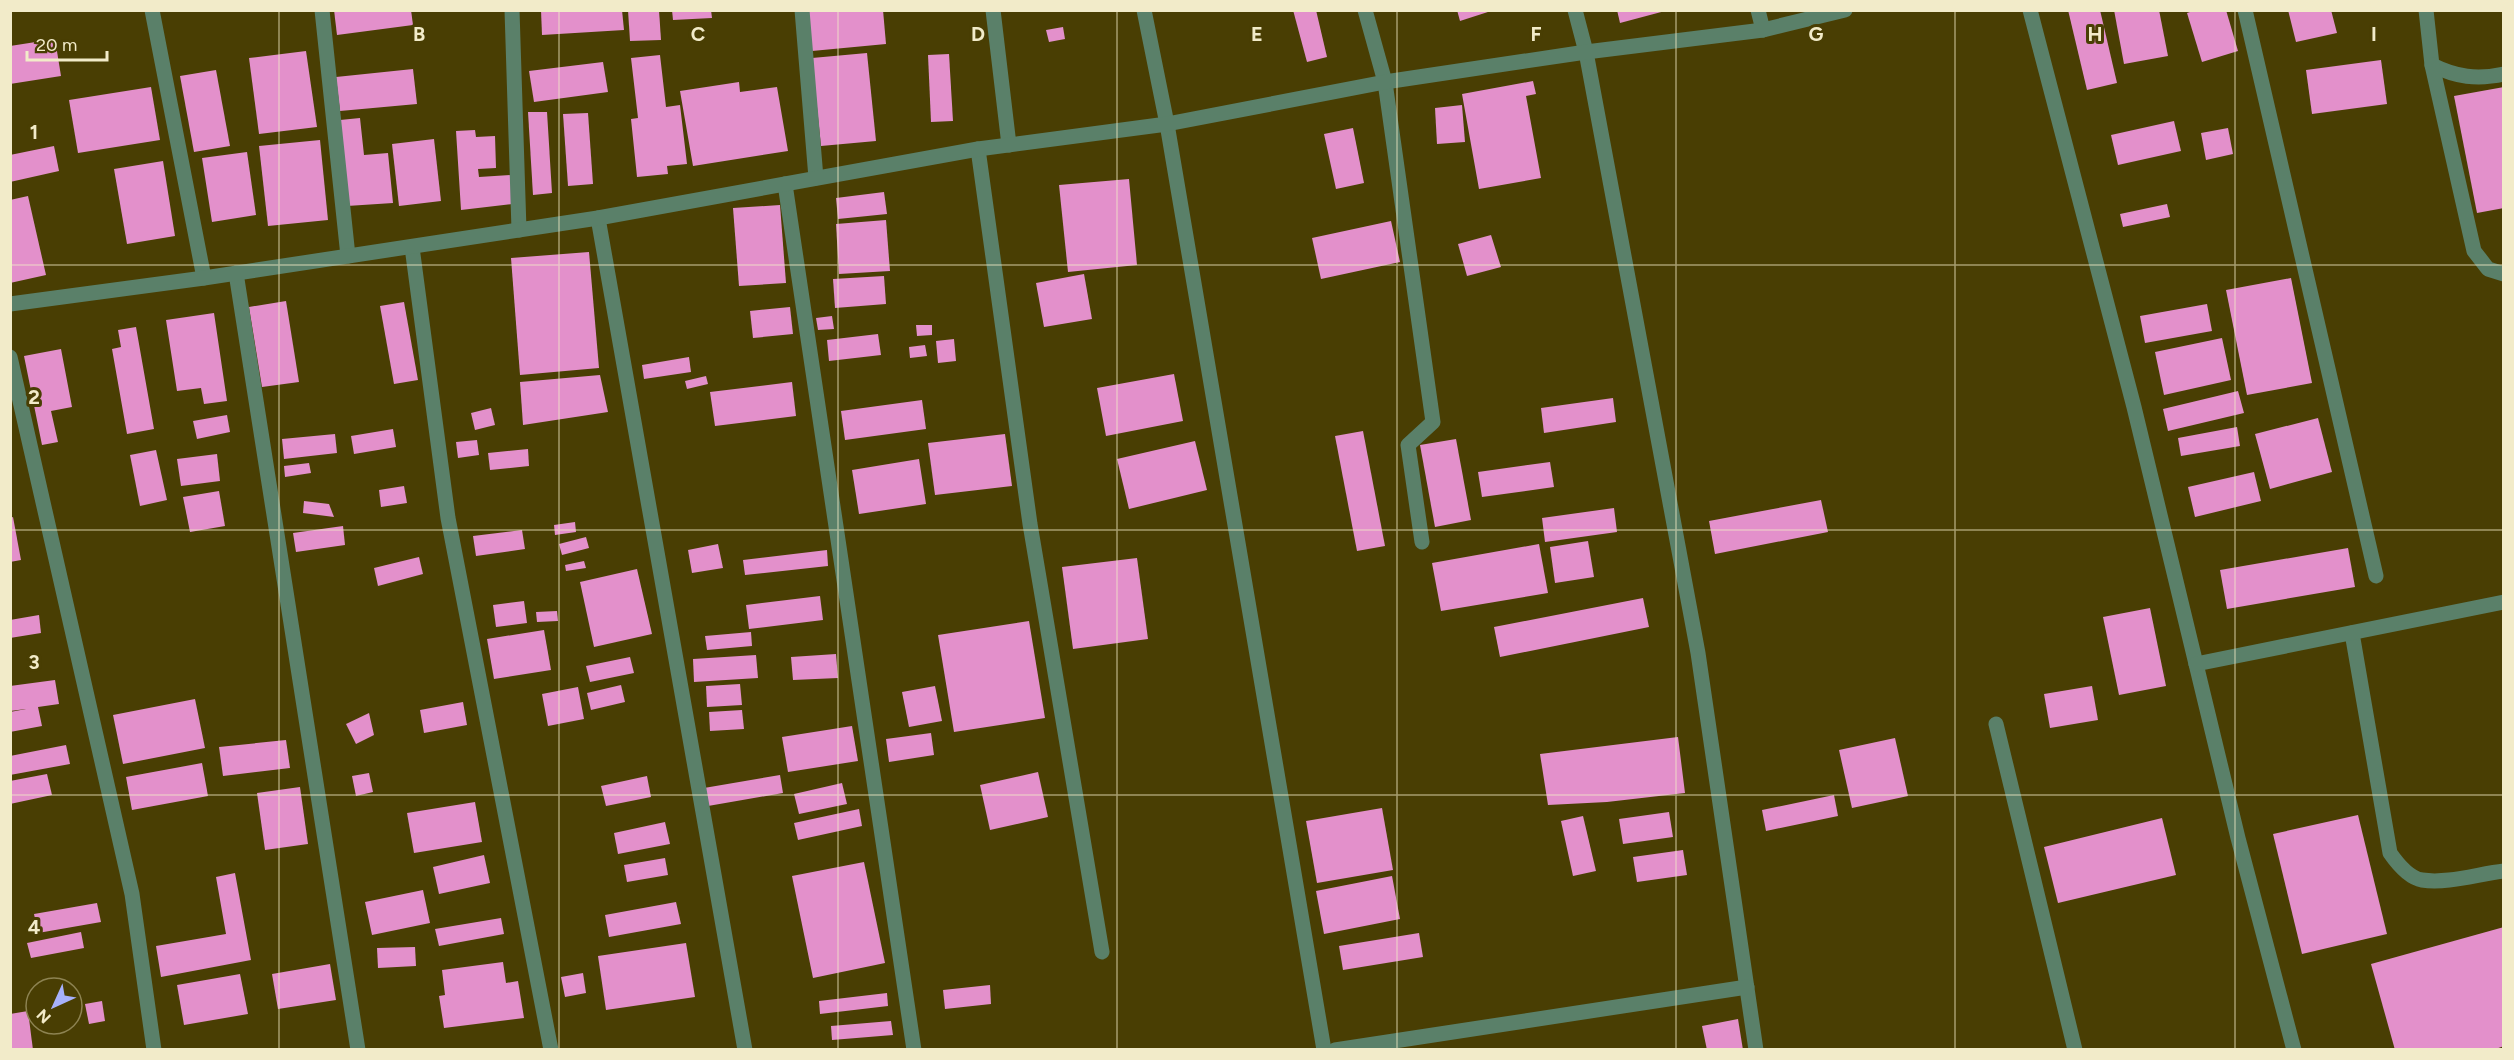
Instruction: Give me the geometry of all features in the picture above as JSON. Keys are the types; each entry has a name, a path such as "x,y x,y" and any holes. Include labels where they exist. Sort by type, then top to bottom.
{"street":[{"path":"152,10 204,278"},
{"path":"322,10 348,256"},
{"path":"512,10 519,230"},
{"path":"802,10 816,178"},
{"path":"993,10 1010,145"},
{"path":"1144,10 1167,124 1324,1050"},
{"path":"1365,10 1385,82 1433,422 1408,445 1422,542"},
{"path":"1575,10 1586,52 1698,653 1756,1050"},
{"path":"1758,10 1763,30"},
{"path":"2030,10 2134,407 2238,838 2294,1050"},
{"path":"2246,10 2376,576"},
{"path":"2426,10 2432,65 2474,251 2488,269 2504,274"},
{"path":"10,303 204,278 598,218 978,149 1167,124 1385,82 1586,52 1763,30 1840,11"},
{"path":"2432,65 2451,75 2484,78 2504,74"},
{"path":"978,149 1030,524 1102,952"},
{"path":"785,184 914,1050"},
{"path":"598,218 745,1050"},
{"path":"412,247 448,518 551,1050"},
{"path":"236,273 358,1050"},
{"path":"10,357 132,894 154,1050"},
{"path":"2196,664 2503,604"},
{"path":"2352,633 2390,853 2399,866 2420,880 2448,879 2504,870"},
{"path":"1996,724 2075,1050"},
{"path":"1335,1050 1747,987"}],"building":[{"path":"334,10 411,10 413,25 337,35"},
{"path":"541,10 622,10 624,30 542,35"},
{"path":"628,10 659,10 661,40 630,41"},
{"path":"672,10 711,10 712,18 673,20"},
{"path":"883,10 886,44 812,51 808,12"},
{"path":"1293,10 1316,10 1327,57 1307,62"},
{"path":"1457,10 1491,10 1491,11 1460,21"},
{"path":"1617,10 1665,10 1665,11 1620,23"},
{"path":"2068,10 2100,10 2117,83 2087,90"},
{"path":"2114,10 2159,10 2168,56 2124,64"},
{"path":"2196,10 2226,10 2238,51 2202,62 2187,13"},
{"path":"2288,10 2331,10 2337,33 2296,42"},
{"path":"1063,27 1065,39 1049,42 1046,30"},
{"path":"55,39 61,76 10,84 10,46"},
{"path":"306,51 317,127 259,134 249,58"},
{"path":"867,53 876,141 821,146 812,58"},
{"path":"949,54 953,121 931,122 928,55"},
{"path":"660,55 666,107 680,105 687,164 667,166 668,174 637,177 631,119 638,118 631,58"},
{"path":"2381,60 2387,104 2312,114 2306,70"},
{"path":"603,62 608,92 534,102 529,71"},
{"path":"413,69 417,104 340,111 336,77"},
{"path":"216,70 230,146 194,152 180,76"},
{"path":"1533,81 1536,94 1526,96 1541,178 1479,189 1462,94"},
{"path":"739,82 740,92 777,87 788,151 693,166 680,91"},
{"path":"151,87 160,140 78,153 69,100"},
{"path":"2504,87 2504,208 2477,213 2454,96"},
{"path":"1462,105 1465,142 1437,144 1435,108"},
{"path":"528,112 547,112 552,193 533,195"},
{"path":"588,113 593,184 568,186 563,114"},
{"path":"360,118 364,155 388,153 393,203 347,206 340,120"},
{"path":"2174,121 2181,151 2118,165 2111,135"},
{"path":"1353,128 1364,183 1336,189 1324,134"},
{"path":"2228,128 2233,154 2206,160 2201,133"},
{"path":"475,130 476,137 495,136 496,168 478,169 479,177 511,175 513,204 461,210 456,131"},
{"path":"434,139 441,201 399,206 392,144"},
{"path":"320,140 328,220 268,226 259,146"},
{"path":"54,146 59,171 10,182 10,155"},
{"path":"247,152 256,215 212,222 202,158"},
{"path":"163,161 175,236 127,244 114,169"},
{"path":"1129,179 1137,265 1068,272 1059,185"},
{"path":"884,192 887,214 838,219 836,198"},
{"path":"28,196 46,275 10,283 10,200"},
{"path":"2167,204 2170,217 2123,227 2120,214"},
{"path":"780,205 786,283 739,286 733,208"},
{"path":"886,220 890,271 839,274 836,224"},
{"path":"1391,221 1400,262 1321,279 1312,238"},
{"path":"1491,235 1501,267 1467,276 1458,244"},
{"path":"589,252 599,368 520,375 511,258"},
{"path":"1084,274 1092,319 1044,327 1036,283"},
{"path":"884,276 886,304 835,308 833,279"},
{"path":"2291,278 2312,383 2247,395 2226,290"},
{"path":"286,301 299,382 262,387 249,307"},
{"path":"404,302 418,380 394,384 380,306"},
{"path":"2207,304 2212,331 2145,343 2140,316"},
{"path":"790,307 793,334 753,338 750,311"},
{"path":"214,313 227,401 204,404 201,388 177,391 166,320"},
{"path":"832,316 834,329 818,330 816,318"},
{"path":"916,325 932,325 932,335 917,336"},
{"path":"136,327 154,429 127,434 112,349 121,347 118,330"},
{"path":"878,334 881,355 829,361 827,340"},
{"path":"2222,338 2231,380 2164,395 2155,352"},
{"path":"954,339 956,361 938,363 936,341"},
{"path":"925,345 927,356 910,358 909,347"},
{"path":"61,349 72,407 51,411 58,442 42,445 24,356"},
{"path":"689,357 691,372 644,379 642,365"},
{"path":"1174,374 1183,421 1106,436 1097,388"},
{"path":"600,375 608,412 523,425 520,382"},
{"path":"706,376 708,384 687,389 685,381"},
{"path":"792,382 796,416 715,426 710,392"},
{"path":"2238,391 2244,413 2168,431 2163,409"},
{"path":"1613,398 1616,422 1544,433 1541,408"},
{"path":"922,400 926,429 845,440 841,411"},
{"path":"491,408 495,425 475,430 471,413"},
{"path":"227,415 230,432 197,439 193,421"},
{"path":"2318,418 2332,472 2270,489 2255,434"},
{"path":"2237,427 2240,446 2181,456 2178,438"},
{"path":"393,429 396,447 354,454 351,436"},
{"path":"1363,431 1385,546 1357,551 1335,436"},
{"path":"335,434 337,453 284,459 282,439"},
{"path":"1005,434 1012,486 935,495 928,443"},
{"path":"1456,439 1471,520 1435,527 1420,445"},
{"path":"477,440 479,455 458,458 456,442"},
{"path":"1195,441 1207,490 1129,509 1117,459"},
{"path":"528,449 529,466 490,470 488,453"},
{"path":"156,450 167,500 140,506 130,455"},
{"path":"217,454 220,481 181,486 177,459"},
{"path":"919,459 926,504 859,514 852,470"},
{"path":"1550,462 1554,487 1482,497 1478,472"},
{"path":"309,463 311,473 285,477 284,466"},
{"path":"2254,472 2261,501 2195,517 2188,487"},
{"path":"404,486 407,503 381,507 379,490"},
{"path":"219,491 225,526 190,532 183,497"},
{"path":"1821,500 1828,532 1715,554 1709,521"},
{"path":"304,501 329,504 334,517 303,513"},
{"path":"1614,508 1617,532 1545,542 1542,518"},
{"path":"13,517 21,560 10,562 10,518"},
{"path":"575,522 576,532 555,535 554,525"},
{"path":"343,526 345,545 296,552 293,533"},
{"path":"522,530 525,549 476,556 473,536"},
{"path":"586,537 589,548 562,555 559,544"},
{"path":"1588,541 1594,577 1555,583 1550,547"},
{"path":"718,544 723,568 692,573 688,550"},
{"path":"1539,544 1548,593 1441,611 1432,563"},
{"path":"2348,548 2355,587 2227,609 2220,570"},
{"path":"827,550 828,566 745,575 743,560"},
{"path":"419,557 423,574 378,586 374,568"},
{"path":"1137,558 1148,639 1073,649 1062,567"},
{"path":"584,561 586,568 566,571 565,565"},
{"path":"637,569 652,634 594,647 580,582"},
{"path":"820,596 823,620 749,629 746,605"},
{"path":"1643,598 1649,627 1500,657 1494,627"},
{"path":"524,601 527,623 496,627 493,605"},
{"path":"2150,608 2166,686 2119,695 2103,617"},
{"path":"557,611 558,621 537,622 536,612"},
{"path":"39,615 41,633 10,638 10,620"},
{"path":"1029,621 1045,718 954,732 938,635"},
{"path":"544,630 551,670 494,679 487,639"},
{"path":"751,632 752,646 707,650 705,636"},
{"path":"836,654 838,678 793,680 791,657"},
{"path":"756,655 758,678 694,682 693,659"},
{"path":"630,657 634,673 590,682 586,666"},
{"path":"55,680 59,704 38,707 42,726 10,732 10,712 26,709 10,711 10,686"},
{"path":"740,684 742,705 707,707 706,686"},
{"path":"621,685 625,702 591,710 587,693"},
{"path":"935,686 942,721 909,727 902,692"},
{"path":"2092,686 2098,720 2050,728 2044,694"},
{"path":"578,687 584,719 548,726 542,694"},
{"path":"195,699 205,748 123,764 113,715"},
{"path":"463,702 467,725 424,733 420,710"},
{"path":"742,710 744,729 710,731 709,712"},
{"path":"369,713 374,735 356,744 346,724"},
{"path":"852,726 858,761 788,772 782,737"},
{"path":"931,733 934,755 889,762 886,739"},
{"path":"1678,737 1685,793 1607,802 1548,805 1540,754"},
{"path":"1895,738 1908,796 1852,808 1839,750"},
{"path":"286,740 290,768 223,776 219,747"},
{"path":"66,745 70,764 10,775 10,756"},
{"path":"202,763 208,796 132,810 126,777"},
{"path":"1038,772 1048,817 990,830 980,785"},
{"path":"369,773 373,792 356,796 352,776"},
{"path":"47,774 52,795 10,804 10,781"},
{"path":"780,775 783,793 708,806 704,788"},
{"path":"647,776 651,797 606,806 601,786"},
{"path":"842,783 847,804 799,814 794,794"},
{"path":"300,787 308,844 265,850 257,793"},
{"path":"1834,795 1838,816 1766,831 1762,810"},
{"path":"475,802 482,842 414,853 407,813"},
{"path":"1382,808 1393,870 1317,883 1306,821"},
{"path":"859,809 862,826 798,840 794,823"},
{"path":"1669,812 1673,837 1623,844 1619,819"},
{"path":"2358,815 2387,934 2302,954 2273,834"},
{"path":"1583,816 1596,871 1573,876 1561,821"},
{"path":"2162,818 2176,875 2058,903 2044,847"},
{"path":"665,822 670,844 618,854 614,833"},
{"path":"1683,850 1687,875 1637,882 1633,857"},
{"path":"484,855 490,883 439,894 433,867"},
{"path":"665,858 668,875 627,882 624,865"},
{"path":"864,862 885,963 813,978 792,876"},
{"path":"235,873 251,960 161,977 156,946 226,934 216,877"},
{"path":"1392,876 1400,919 1324,934 1316,891"},
{"path":"423,890 430,923 372,935 365,902"},
{"path":"676,902 681,924 609,937 605,915"},
{"path":"97,903 101,922 38,933 34,914"},
{"path":"501,918 504,934 439,946 435,929"},
{"path":"2504,927 2504,1046 2493,1050 2395,1050 2371,964"},
{"path":"81,932 84,948 31,958 27,943"},
{"path":"1419,933 1423,957 1343,970 1339,946"},
{"path":"686,943 695,997 606,1010 598,956"},
{"path":"415,947 416,966 378,968 377,948"},
{"path":"503,962 506,983 518,981 524,1018 444,1028 439,996 445,995 442,970"},
{"path":"330,964 336,1000 278,1009 272,974"},
{"path":"583,973 586,993 565,997 561,977"},
{"path":"240,974 248,1014 184,1025 177,985"},
{"path":"990,985 991,1004 945,1009 943,990"},
{"path":"887,993 888,1006 820,1014 819,1001"},
{"path":"102,1001 105,1021 89,1024 85,1004"},
{"path":"24,1012 24,1036 31,1036 33,1050 10,1050 10,1014"},
{"path":"1738,1019 1743,1050 1707,1050 1702,1026"},
{"path":"891,1021 893,1035 832,1040 831,1026"}]}
